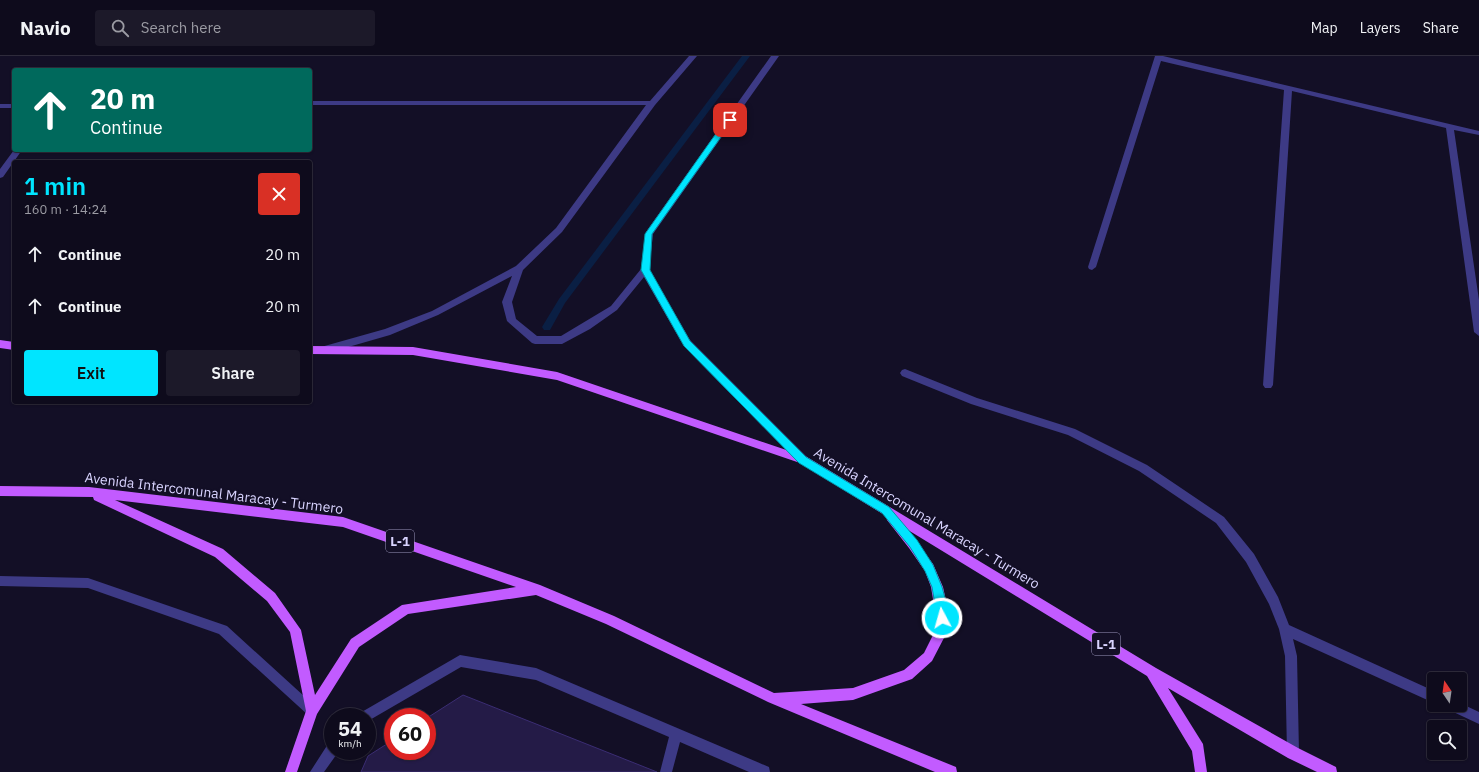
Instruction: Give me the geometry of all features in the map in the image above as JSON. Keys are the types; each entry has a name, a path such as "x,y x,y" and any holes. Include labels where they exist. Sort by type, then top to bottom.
{"main road":[{"path":"0,344 12,346"},
{"name":"Avenida Intercomunal Maracay - Turmero","path":"312,350 413,351 557,376 803,460 1152,672 1293,753 1331,772"},
{"name":"Avenida Intercomunal Maracay - Turmero","path":"0,491 89,492 343,522 536,589 610,620 772,698 951,772"},
{"path":"89,492 219,553 271,597 295,630 312,711"},
{"path":"772,698 817,697 853,694 908,675 928,658 939,636 942,618 942,605 937,587 929,568 913,544 885,510"},
{"path":"291,772 312,711 355,643 406,609 536,589"},
{"path":"1152,672 1198,749 1201,772"}],"street":[{"path":"324,350 388,332 435,313 519,268 559,230 652,103 693,56"},
{"path":"774,56 649,234 646,270 687,343 803,460"},
{"path":"1092,267 1159,57 1450,127 1479,132"},
{"path":"1268,385 1288,89"},
{"path":"312,103 652,103"},
{"path":"0,106 12,106"},
{"path":"1450,127 1479,332"},
{"path":"0,175 17,152"},
{"path":"519,268 507,302 512,321 535,340 562,340 587,326 614,308 646,270"},
{"path":"905,373 974,401 1071,432 1144,468 1220,520 1250,558 1274,601 1285,629 1291,656 1293,753"},
{"path":"0,580 88,583 223,630 312,711"},
{"path":"1285,629 1427,694"},
{"path":"376,710 460,661 536,674 764,772"},
{"path":"1466,712 1479,718"},
{"path":"666,772 676,734"},
{"path":"316,772 325,760"}],"building":[{"path":"463,695 657,772 361,772 366,760 376,760 376,751 384,746 384,760 436,760 436,712"}],"waterway":[{"path":"547,327 562,301 746,56"}],"route":[{"path":"730,120 649,234 646,270 687,343 803,460 885,510 913,544 929,568 937,587 942,605 942,618"}]}
